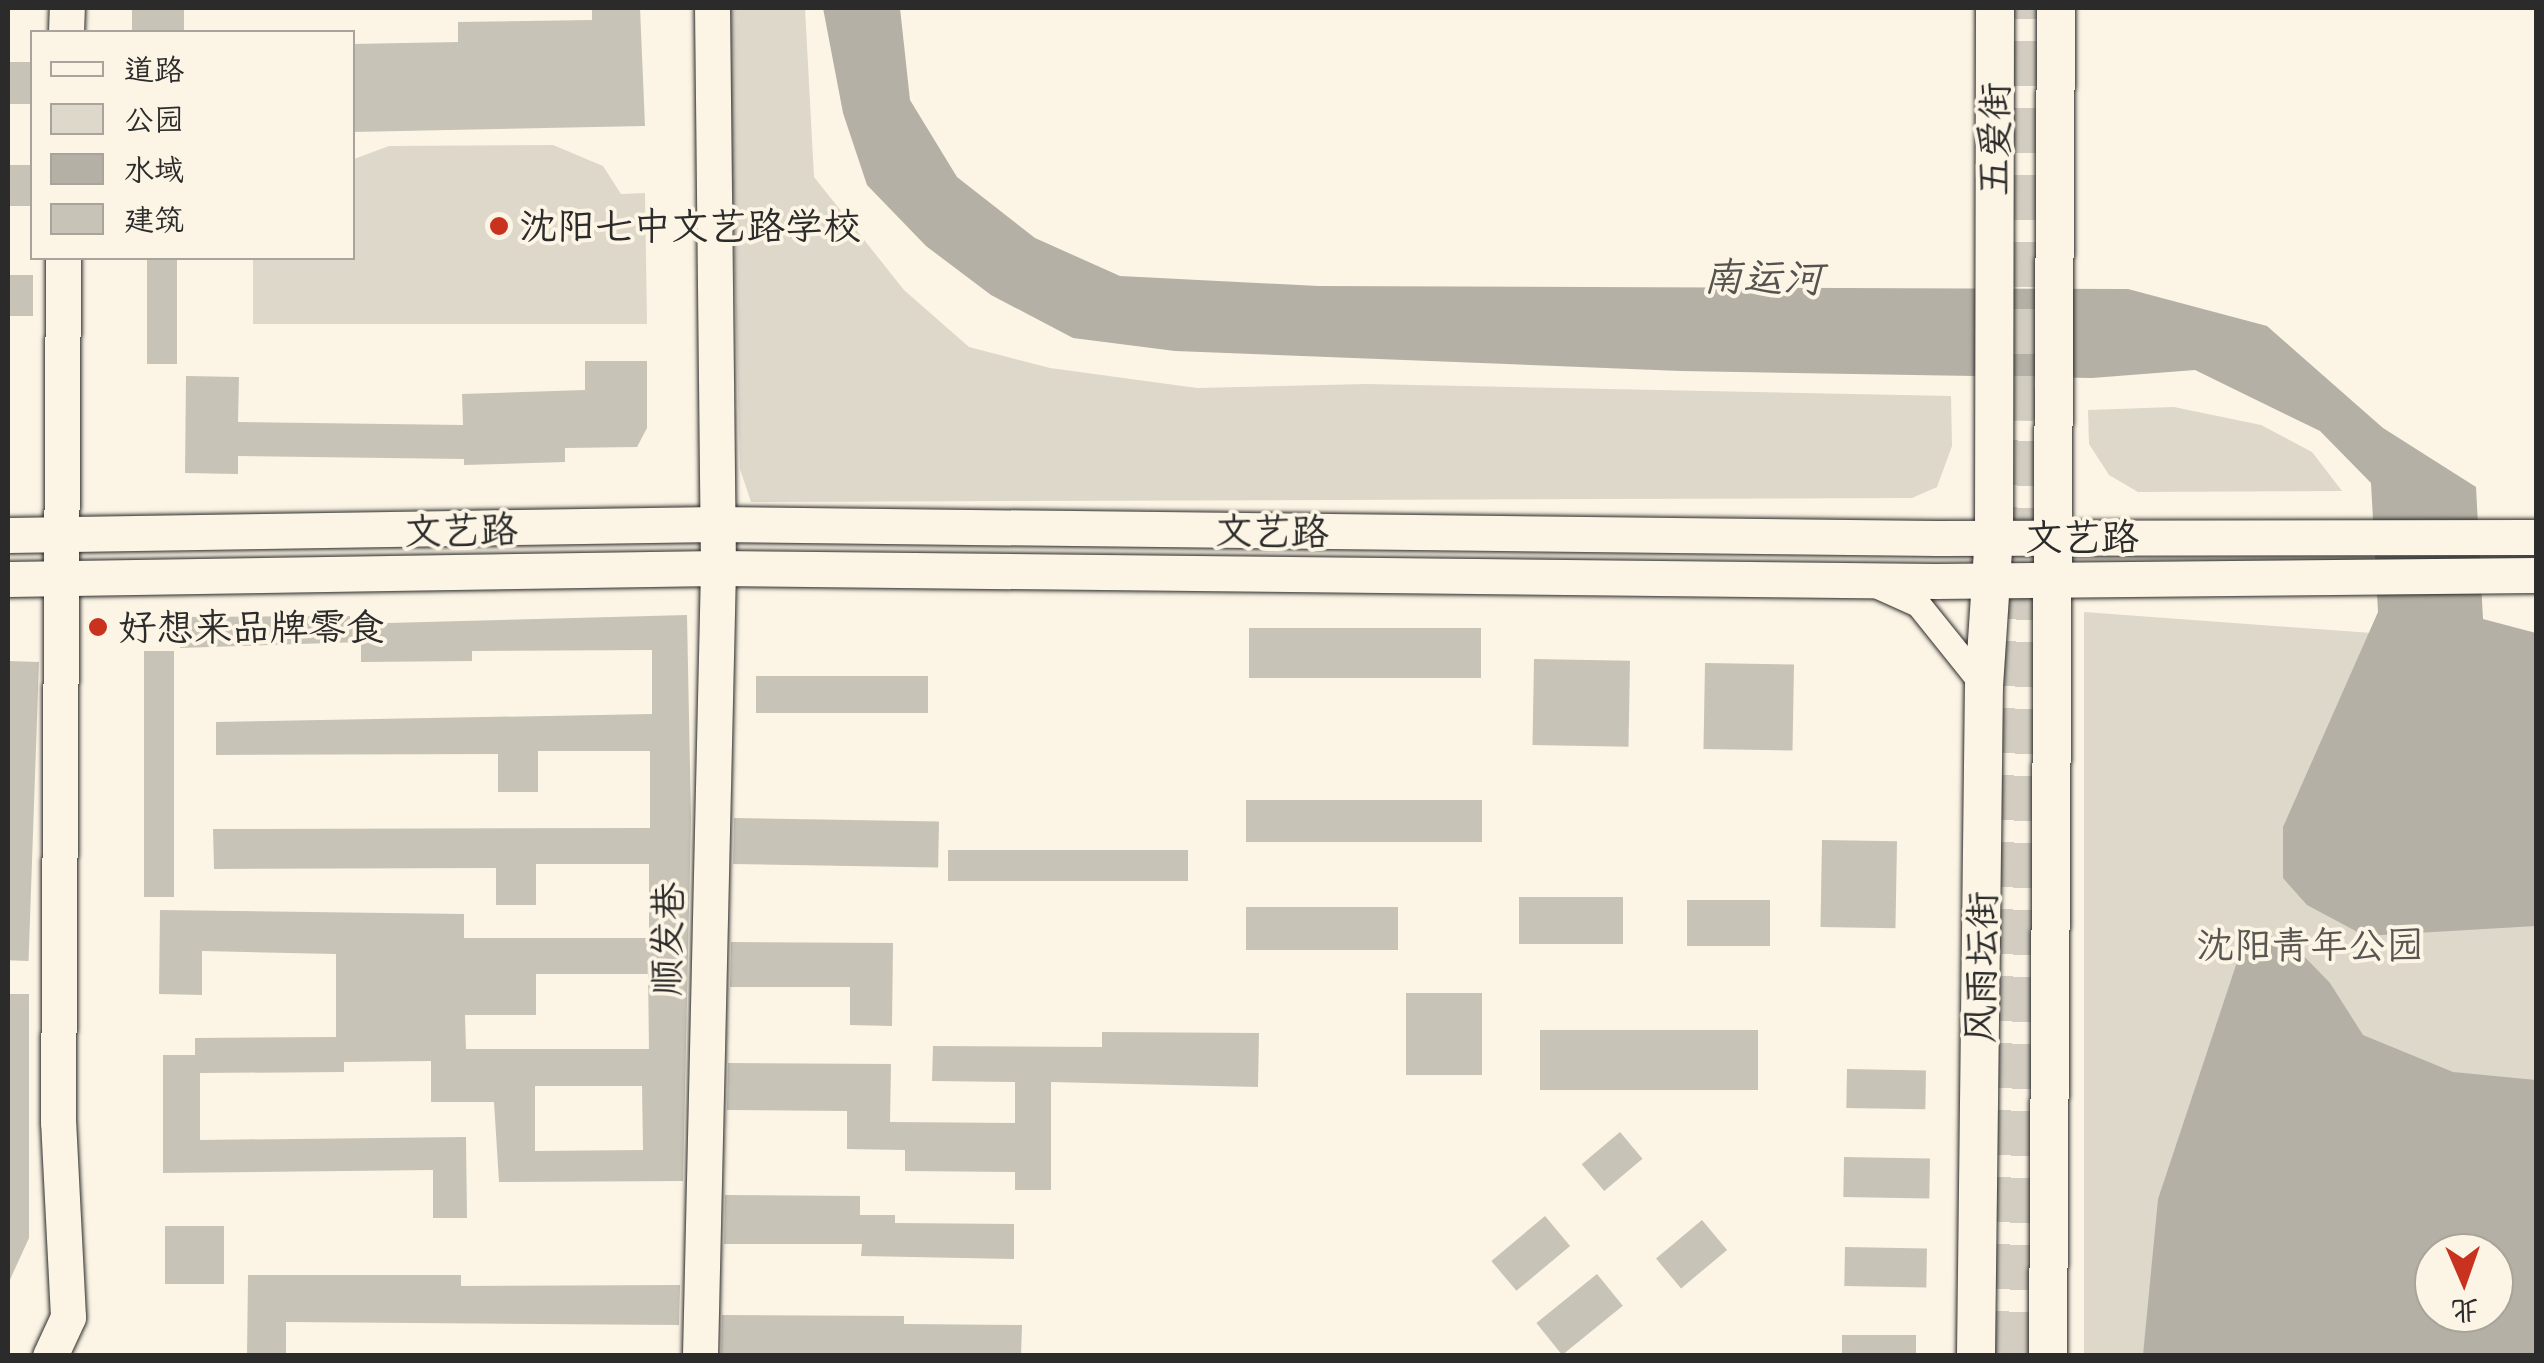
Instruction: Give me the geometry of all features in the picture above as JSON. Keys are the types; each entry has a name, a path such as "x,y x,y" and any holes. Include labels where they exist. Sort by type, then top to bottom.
{"main road":[{"name":"顺发巷","path":"700,1356 718,568 712,8"},
{"name":"五爱街","path":"1992,418 1995,8"},
{"name":"五爱街","path":"2054,417 2056,8"},
{"path":"50,1356 68,1317 58,1122 64,260"},
{"name":"风雨坛街","path":"2048,1356 2048,538 2054,417"},
{"name":"风雨坛街","path":"1976,1356 1984,686 1994,537 1992,418"},
{"name":"文艺路","path":"8,535 716,524 2048,538 2536,537"},
{"name":"文艺路","path":"8,578 718,568 2049,581 2536,575"}],"street":[{"path":"1853,580 1918,604 1984,686"}],"green space":[{"path":"728,8 805,8 814,177 904,290 969,347 1050,368 1197,388 1366,384 1951,396 1952,446 1937,487 1912,498 751,502 740,469"},
{"name":"沈阳七中文艺路学校","path":"553,145 603,166 621,194 645,193 647,324 253,324 253,260 355,260 355,159 389,146"},
{"path":"2174,407 2261,425 2312,452 2342,491 2138,492 2109,475 2089,444 2088,410"},
{"name":"沈阳青年公园","path":"2084,612 2372,633 2536,636 2536,1355 2084,1355"}],"water":[{"path":"823,8 900,8 910,100 957,177 1035,238 1120,276 1318,286 2128,289 2267,326 2383,428 2476,487 2483,619 2536,633 2536,926 2365,936 2307,905 2283,878 2283,827 2378,612 2371,483 2320,431 2195,370 2092,378 1681,371 1175,351 1073,338 991,295 926,246 867,185 843,113"},
{"path":"2269,935 2295,947 2330,983 2363,1035 2453,1072 2536,1080 2536,1355 2143,1355 2158,1199 2237,962 2249,941"}],"building":[{"path":"132,8 184,8 184,30 132,30"},
{"path":"592,8 640,8 645,126 355,132 355,44 458,42 458,22 592,20"},
{"path":"8,62 30,62 30,104 8,104"},
{"path":"8,165 30,165 30,206 8,206"},
{"path":"147,260 177,260 177,364 147,364"},
{"path":"8,275 33,275 33,316 8,316"},
{"path":"585,361 647,361 647,428 637,447 565,448 565,462 464,465 464,459 238,456 238,474 185,473 186,376 239,377 238,422 463,425 462,394 585,390"},
{"path":"687,615 691,818 683,1181 499,1182 494,1102 431,1102 431,1061 344,1062 344,1072 200,1073 200,1140 466,1137 467,1218 433,1218 433,1170 163,1173 163,1055 195,1055 195,1038 336,1037 336,954 202,951 202,995 159,994 160,910 464,914 464,938 649,938 649,864 536,864 536,905 496,905 496,868 214,869 213,829 650,828 650,751 538,751 538,792 498,792 498,754 216,755 216,722 652,714 652,650 472,651 472,661 361,662 361,642 180,648 180,617 350,616 350,624","holes":["536,974 648,974 649,1049 466,1049 465,1015 536,1015","535,1086 642,1086 643,1150 535,1151"]},
{"path":"1249,628 1481,628 1481,678 1249,678"},
{"path":"144,651 174,651 174,897 144,897"},
{"path":"1534,659 1630,661 1628,747 1532,745"},
{"path":"8,661 39,662 29,961 8,960"},
{"path":"1705,663 1794,665 1792,751 1703,749"},
{"path":"756,676 928,676 928,713 756,713"},
{"path":"1246,800 1482,800 1482,842 1246,842"},
{"path":"734,818 939,822 938,868 733,864"},
{"path":"1822,840 1897,841 1895,928 1820,927"},
{"path":"948,850 1188,850 1188,881 948,881"},
{"path":"1519,897 1623,897 1623,944 1519,944"},
{"path":"1687,900 1770,900 1770,946 1687,946"},
{"path":"1246,907 1398,907 1398,950 1246,950"},
{"path":"731,942 893,943 892,1026 850,1025 850,987 730,987"},
{"path":"1406,993 1482,993 1482,1075 1406,1075"},
{"path":"8,994 29,994 29,1238 8,1284"},
{"path":"1540,1030 1758,1030 1758,1090 1540,1090"},
{"path":"1102,1032 1259,1033 1258,1087 1051,1082 1051,1190 1015,1190 1015,1172 905,1171 905,1150 847,1149 847,1111 727,1110 728,1063 891,1064 890,1122 1015,1123 1015,1082 932,1081 933,1046 1102,1047"},
{"path":"1847,1069 1926,1070 1925,1109 1846,1108"},
{"path":"1620,1132 1642,1159 1604,1191 1582,1164"},
{"path":"1844,1157 1930,1159 1929,1198 1843,1197"},
{"path":"725,1195 860,1196 860,1215 895,1215 895,1223 1014,1224 1014,1259 861,1256 862,1244 724,1244"},
{"path":"1545,1216 1570,1246 1516,1291 1491,1261"},
{"path":"1702,1220 1727,1250 1681,1288 1656,1259"},
{"path":"165,1226 224,1226 224,1284 165,1284"},
{"path":"1845,1247 1927,1248 1926,1287 1844,1286"},
{"path":"1597,1274 1623,1306 1562,1355 1536,1323"},
{"path":"248,1275 461,1275 461,1286 680,1285 679,1325 286,1322 286,1356 247,1356"},
{"path":"722,1315 904,1316 904,1324 1022,1325 1021,1356 721,1356"},
{"path":"1842,1335 1916,1335 1916,1356 1842,1356"}],"tunnel":[{"path":"2011,420 2018,8"},
{"path":"2009,1356 2027,388"}],"place":[{"name":"沈阳七中文艺路学校","path":"499,226"},
{"name":"好想来品牌零食","path":"98,627"}],"water label":[{"name":"南运河","path":"1763,276"}]}
